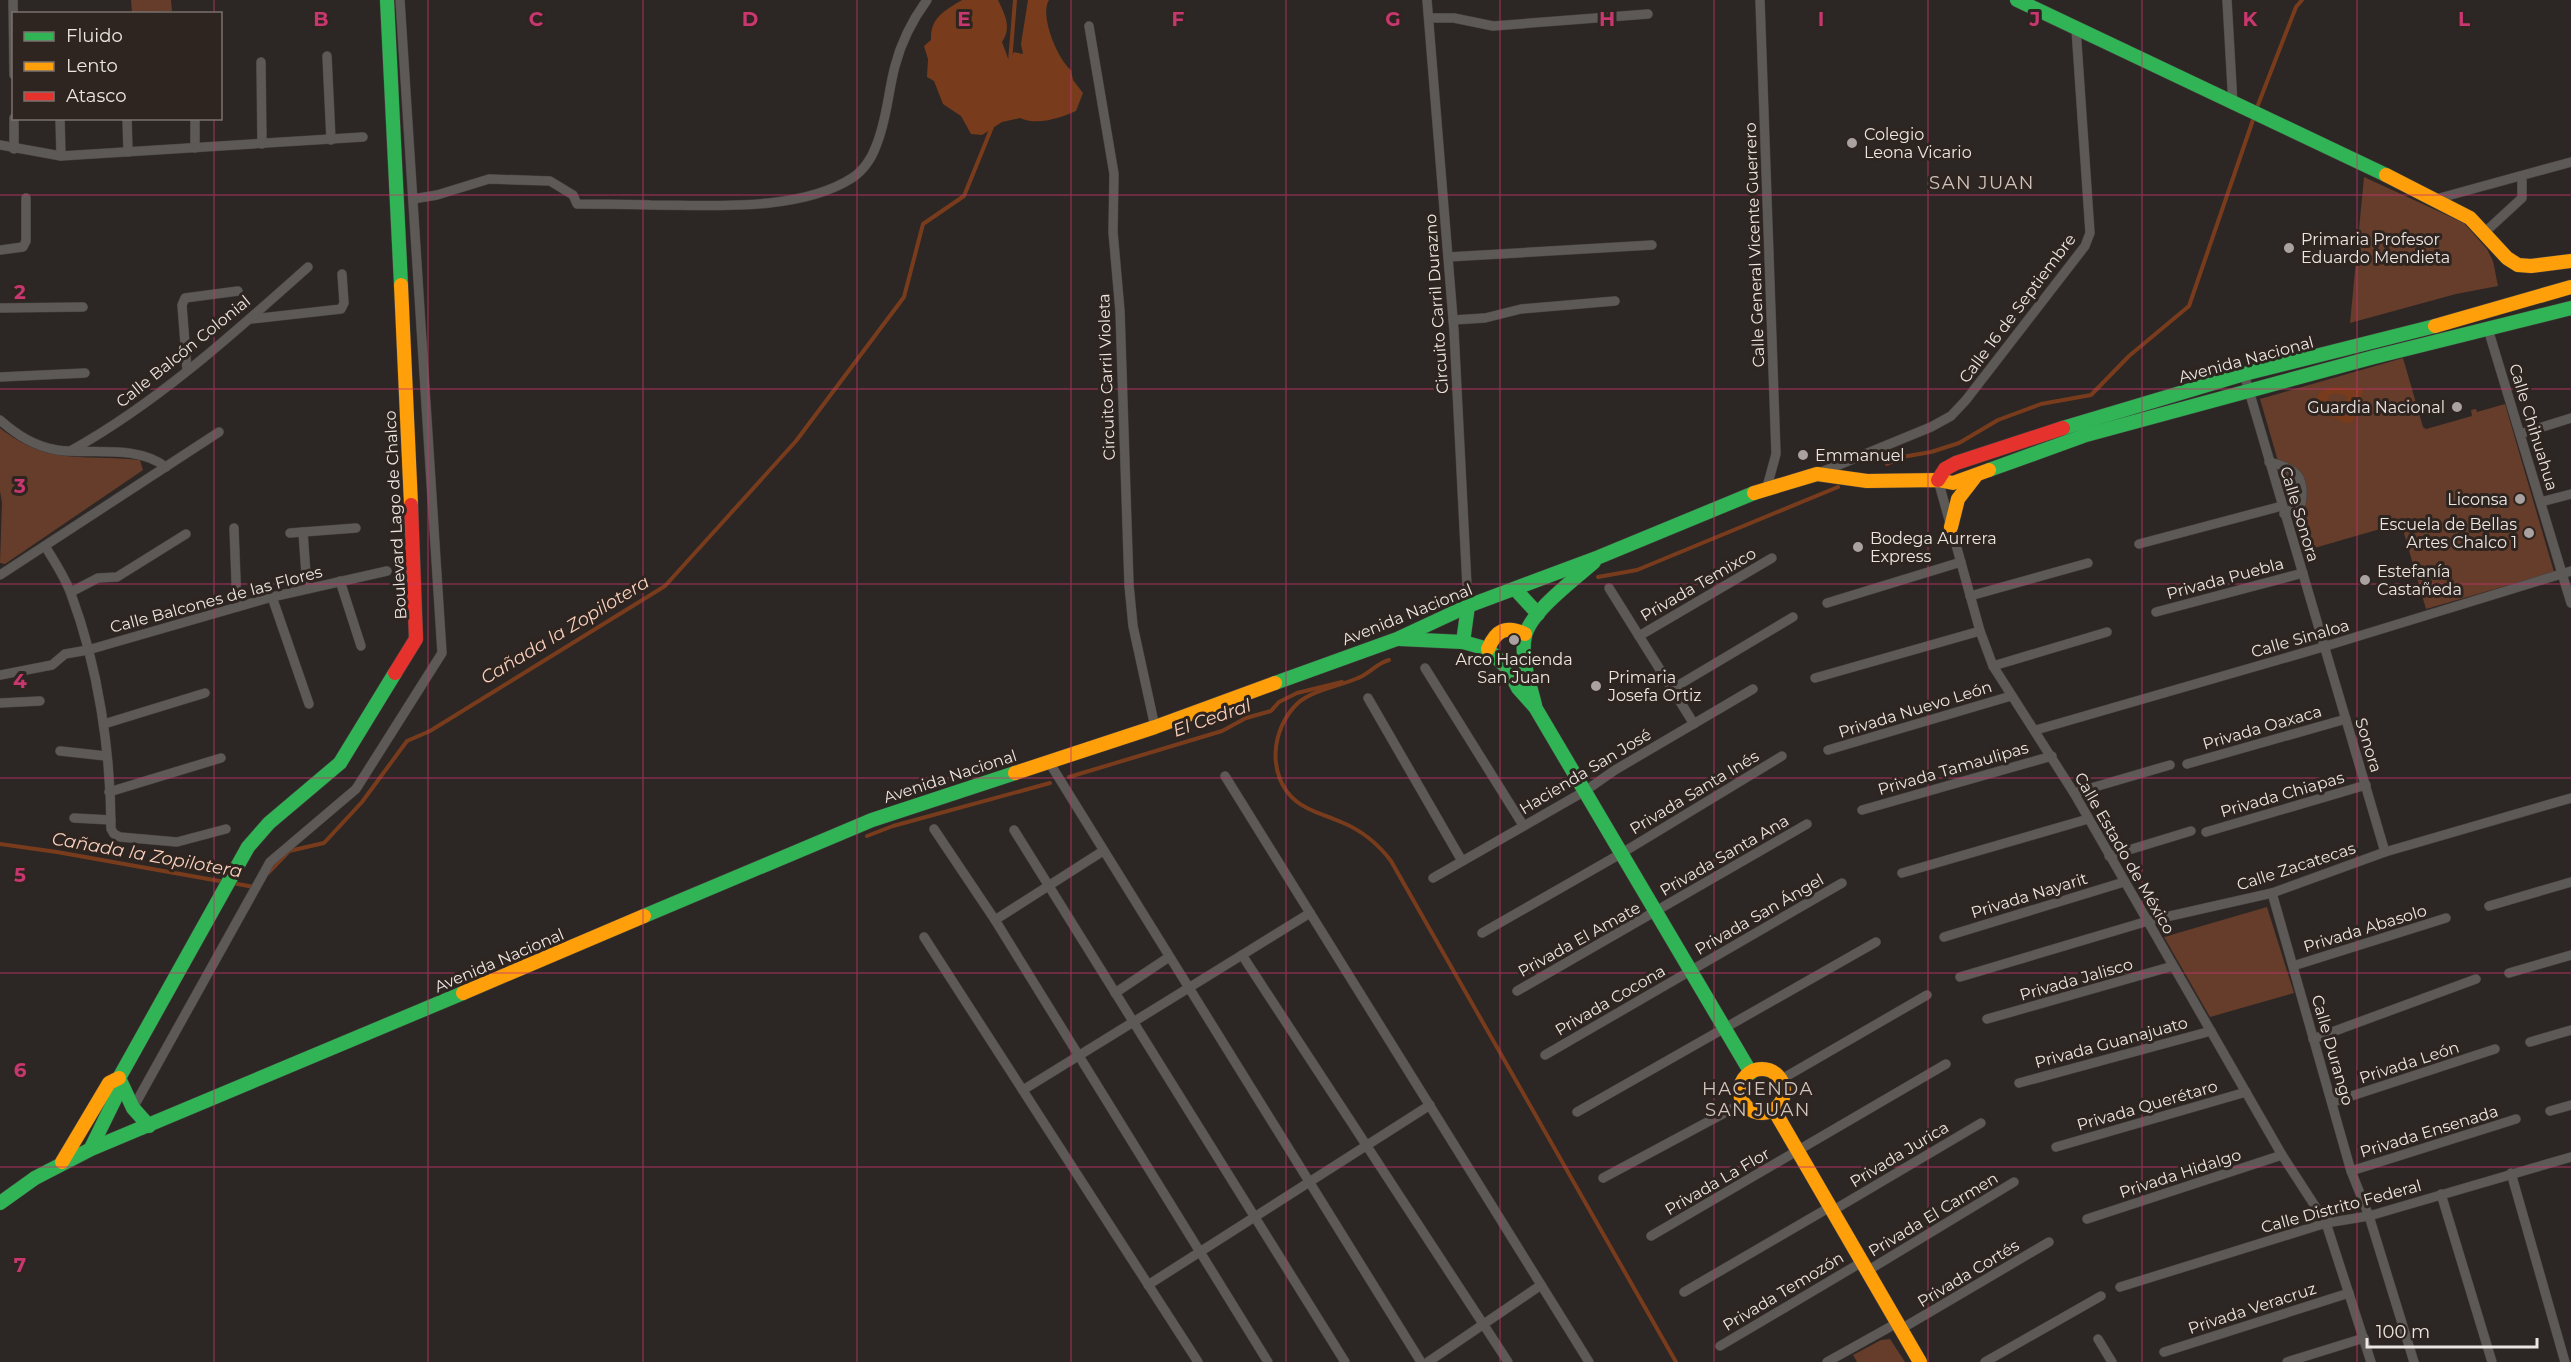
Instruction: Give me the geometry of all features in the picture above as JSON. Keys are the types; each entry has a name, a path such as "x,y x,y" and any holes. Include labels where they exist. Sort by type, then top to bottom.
{"main road":[{"name":"Boulevard Lago de Chalco","path":"91,1148 115,1099 119,1078 248,847 269,823 340,763 416,639 417,619 387,0"},
{"path":"2017,0 2436,200 2470,218 2507,258 2518,265 2531,266 2571,261"},
{"name":"Avenida Nacional","path":"1938,480 1945,469 1956,463 2087,420 2244,374 2381,341 2571,287"},
{"name":"Avenida Nacional","path":"0,1203 60,1163 91,1148 149,1126 872,820 1155,728 1397,639 1468,606 1599,557 1767,487 1817,474 1867,481 1938,480 1953,483 2086,435 2571,308"},
{"path":"1951,527 1954,506 1966,485 1980,472"},
{"path":"1535,707 1524,663 1525,634 1538,614 1599,557"},
{"path":"1515,589 1538,614"},
{"path":"1463,642 1468,606"},
{"path":"1488,649 1494,634 1504,628 1513,628 1525,634"},
{"path":"1397,639 1463,642 1488,649 1508,669 1518,688 1535,707 1750,1073"},
{"path":"1757,1070 1770,1072 1780,1080 1783,1093 1779,1105 1774,1110 1753,1112 1743,1102 1740,1089 1745,1077 1750,1073 1757,1070"},
{"name":"Boulevard Lago de Chalco","path":"60,1163 77,1140 109,1083 119,1078"},
{"path":"119,1078 133,1108 149,1126"},
{"path":"1774,1110 1920,1362"}],"street":[{"path":"133,1108 270,862 356,789 442,653 400,0"},
{"path":"413,199 437,195 489,180 550,181 573,195 577,204 716,207 786,200 835,188 855,177 867,164 876,146 888,108 895,65 908,32 927,0"},
{"name":"Circuito Carril Durazno","path":"1427,0 1453,320 1468,606"},
{"name":"Calle General Vicente Guerrero","path":"1760,0 1776,454 1767,487"},
{"path":"2227,0 2234,105"},
{"path":"1429,18 1454,18 1493,26 1648,14"},
{"name":"Circuito Carril Violeta","path":"1089,26 1114,174 1113,232 1120,311 1133,626 1155,728"},
{"name":"Calle 16 de Septiembre","path":"1817,474 1931,427 1951,416 1966,400 2085,246 2090,233 2076,28"},
{"path":"327,56 331,140"},
{"path":"261,62 262,144"},
{"path":"14,120 14,149"},
{"path":"60,120 61,156"},
{"path":"127,120 128,152"},
{"path":"195,120 195,148"},
{"path":"0,145 61,156 363,137"},
{"path":"2436,200 2571,162"},
{"path":"2484,233 2522,198 2522,176"},
{"path":"0,250 23,247 26,241 26,198"},
{"path":"1448,257 1652,245"},
{"name":"Calle Balcón Colonial","path":"72,450 110,429 187,370 250,319 308,267"},
{"path":"250,319 341,309 344,303 342,274"},
{"path":"187,370 182,305 185,298 238,291"},
{"path":"1453,320 1485,318 1521,309 1615,301"},
{"path":"0,308 83,307"},
{"name":"Calle Chihuahua","path":"2488,329 2541,502 2567,572 2571,603"},
{"path":"0,376 85,373"},
{"name":"Calle Sonora","path":"2244,374 2323,647"},
{"path":"2520,434 2571,418"},
{"path":"0,420 25,440 58,450 141,455 155,459 166,467"},
{"path":"0,575 219,432"},
{"path":"2139,544 2301,504 2301,481 2294,471 2286,466 2268,462"},
{"name":"Calle Estado de México","path":"1938,480 1980,632 1993,666 2052,756 2282,1155 2326,1223 2371,1362"},
{"path":"2541,502 2571,494"},
{"path":"234,528 237,607"},
{"path":"290,533 356,528"},
{"path":"303,532 307,588"},
{"path":"71,592 98,579 117,577 186,534"},
{"path":"45,546 71,592 88,650 104,724 111,829 114,834 120,837 177,842 226,829"},
{"name":"Privada Temixco","path":"1639,636 1772,558"},
{"path":"1827,603 1961,562"},
{"path":"1971,596 2088,563"},
{"name":"Calle Balcones de las Flores","path":"0,675 52,665 65,654 88,650 272,597 387,571"},
{"name":"Calle Sinaloa","path":"2036,730 2323,647 2567,572"},
{"name":"Privada Puebla","path":"2156,612 2303,573"},
{"path":"340,581 361,646"},
{"path":"1609,588 1694,724"},
{"path":"272,597 309,704"},
{"path":"1672,689 1793,617"},
{"path":"1815,678 1980,632"},
{"path":"1993,666 2107,632"},
{"name":"Sonora","path":"2323,647 2385,852"},
{"path":"1425,668 1523,825"},
{"name":"Hacienda San José","path":"1433,878 1585,791 1615,770 1753,689"},
{"path":"104,724 205,693"},
{"name":"Privada Nuevo León","path":"1828,750 2011,696"},
{"path":"1368,698 1462,861"},
{"path":"0,703 40,701"},
{"name":"Privada Oaxaca","path":"2187,764 2346,719"},
{"path":"60,751 106,756"},
{"name":"Privada Santa Inés","path":"1482,933 1622,853 1782,756"},
{"name":"Privada Tamaulipas","path":"1862,810 2052,756"},
{"path":"109,792 221,758"},
{"path":"1049,762 1420,1362"},
{"path":"2074,793 2170,765"},
{"path":"1225,776 1589,1362"},
{"name":"Privada Chiapas","path":"2206,832 2366,785"},
{"name":"Calle Zacatecas","path":"1960,977 2148,921 2272,893 2385,852 2571,798"},
{"path":"74,818 111,820"},
{"path":"1902,873 2088,819"},
{"name":"Privada Santa Ana","path":"1656,912 1807,824"},
{"path":"934,829 995,920 1268,1362"},
{"path":"1014,830 1345,1362"},
{"path":"2109,856 2191,831"},
{"path":"995,920 1103,851"},
{"name":"Privada Nayarit","path":"1944,937 2124,882"},
{"path":"2489,906 2571,882"},
{"name":"Privada San Ángel","path":"1691,971 1842,883"},
{"name":"Calle Durango","path":"2272,893 2351,1171 2369,1216 2414,1362"},
{"name":"Privada El Amate","path":"1517,991 1656,912"},
{"path":"1023,1090 1310,913"},
{"name":"Privada Abasolo","path":"2293,966 2446,918"},
{"path":"924,937 1198,1362"},
{"path":"1576,1112 1876,942"},
{"path":"1242,955 1508,1362"},
{"path":"2509,973 2571,955"},
{"path":"1115,993 1169,957"},
{"name":"Privada Jalisco","path":"1987,1019 2173,966"},
{"name":"Privada Cocona","path":"1545,1055 1691,971"},
{"path":"2313,1039 2476,979"},
{"path":"1780,1080 1927,995"},
{"path":"2530,1042 2571,1030"},
{"name":"Privada Guanajuato","path":"2019,1083 2211,1031"},
{"name":"Privada León","path":"2333,1102 2495,1050"},
{"name":"Privada La Flor","path":"1651,1236 1946,1064"},
{"name":"Privada Querétaro","path":"2056,1147 2246,1092"},
{"path":"1603,1178 1743,1102"},
{"path":"2550,1111 2571,1105"},
{"path":"1148,1285 1430,1106"},
{"name":"Privada Ensenada","path":"2351,1171 2516,1119"},
{"name":"Privada Jurica","path":"1684,1292 1981,1122"},
{"name":"Privada Hidalgo","path":"2087,1219 2282,1155"},
{"name":"Calle Distrito Federal","path":"2120,1287 2326,1223 2369,1216 2571,1157"},
{"path":"2511,1173 2565,1362"},
{"name":"Privada El Carmen","path":"1865,1267 2014,1182"},
{"path":"2441,1194 2492,1362"},
{"name":"Privada Cortés","path":"1827,1362 1899,1326 2049,1242"},
{"name":"Privada Temozón","path":"1720,1346 1865,1267"},
{"path":"1428,1362 1541,1285"},
{"name":"Privada Veracruz","path":"2164,1352 2349,1293"},
{"path":"1985,1362 2101,1296"},
{"path":"2287,1362 2364,1338"},
{"path":"2098,1339 2112,1362"}],"shaded area":[{"path":"131,0 171,0 172,11 132,12"},
{"path":"962,0 998,0 1007,26 1002,42 1009,61 1014,52 1023,54 1021,44 1028,0 1049,0 1046,16 1051,37 1061,57 1071,70 1073,80 1083,93 1076,111 1041,121 1020,118 1002,122 982,135 971,134 961,116 943,104 934,81 927,77 928,59 924,46 931,40 933,26 939,16"},
{"path":"2364,177 2464,223 2487,249 2493,261 2498,286 2456,294 2350,323"},
{"path":"2403,358 2423,427 2426,429 2472,416 2471,410 2476,409 2477,412 2505,404 2554,572 2426,609 2401,523 2304,551 2260,399"},
{"path":"2335,387 2362,389 2357,413 2351,423 2341,421 2318,406 2318,395 2322,390","holes":["2336,393 2347,396 2346,404 2332,406 2327,403 2329,395"]},
{"path":"0,428 34,448 51,453 140,460 143,470 5,564 0,563 2,503"},
{"path":"2267,907 2294,993 2210,1017 2164,937"},
{"path":"1890,1339 1905,1362 1857,1362 1853,1355 1881,1340"}],"waterway":[{"name":"Cañada la Zopilotera","path":"1010,62 1015,0"},
{"path":"2256,110 2296,7 2302,0"},
{"path":"1887,464 1902,457 1931,452 1959,443 1998,420 2041,404 2091,395 2129,356 2189,306 2254,117"},
{"name":"Cañada la Zopilotera","path":"268,873 289,851 324,843 362,802 407,741 430,731 665,586 796,441 904,297 923,224 964,196 992,127"},
{"path":"1598,577 1637,570 1838,487"},
{"path":"1389,660 1362,676 1319,691 1298,703 1282,725 1278,738 1276,766 1280,779 1286,791 1301,805 1356,829 1381,849 1391,861 1676,1362"},
{"name":"El Cedral","path":"1069,777 1222,731 1246,718 1271,711 1279,702 1297,693 1342,682"},
{"name":"El Cedral","path":"867,836 893,826 1050,783"},
{"name":"Cañada la Zopilotera","path":"0,844 225,882"},
{"name":"Cañada la Zopilotera","path":"232,883 254,887"}],"traffic: fast":[{"path":"387,0 401,285"},
{"path":"2017,0 2386,175"},
{"path":"1989,470 2086,435 2374,357 2571,308"},
{"path":"2063,428 2244,374 2435,326"},
{"path":"1275,683 1397,639 1468,606 1599,557 1754,493"},
{"path":"1535,705 1524,653 1525,636 1529,626 1544,606 1594,562"},
{"path":"1515,589 1538,614"},
{"path":"1463,642 1468,606"},
{"path":"1400,639 1463,642 1488,649 1508,669 1518,688 1535,707 1751,1073"},
{"path":"91,1148 115,1099 119,1078 248,847 269,823 340,763 395,673"},
{"path":"644,916 872,820 1015,773"},
{"path":"0,1203 35,1178 91,1149 463,993"},
{"path":"119,1078 133,1108 149,1126"}],"traffic: slow":[{"path":"2386,175 2470,218 2507,258 2518,265 2531,266 2571,261"},
{"path":"401,285 411,505"},
{"path":"2435,326 2571,287"},
{"path":"1754,493 1817,474 1867,481 1938,480 1953,483 1989,470"},
{"path":"1951,527 1958,499 1975,477"},
{"path":"1488,649 1494,637 1502,631 1512,630 1525,634"},
{"path":"1015,773 1155,727 1275,683"},
{"path":"463,993 644,916"},
{"path":"1762,1069 1777,1076 1784,1091 1777,1106 1762,1113 1747,1106 1740,1091 1747,1076 1762,1069"},
{"path":"62,1162 109,1083 119,1078"},
{"path":"1774,1110 1920,1362"}],"traffic: jam":[{"path":"1938,480 1945,469 1956,463 2063,428"},
{"path":"395,673 416,639 411,505"}],"place":[{"name":"Colegio Leona Vicario","path":"1852,143"},
{"name":"Primaria Profesor Eduardo Mendieta","path":"2289,248"},
{"name":"Guardia Nacional","path":"2457,407"},
{"name":"Emmanuel","path":"1803,455"},
{"name":"Liconsa","path":"2520,499"},
{"name":"Escuela de Bellas Artes Chalco 1","path":"2529,533"},
{"name":"Bodega Aurrera Express","path":"1858,547"},
{"name":"Estefanía Castañeda","path":"2365,580"},
{"name":"Arco Hacienda San Juan","path":"1514,640"},
{"name":"Primaria Josefa Ortiz","path":"1596,686"}],"district":[{"name":"SAN JUAN","path":"1982,183"},
{"name":"HACIENDA SAN JUAN","path":"1758,1099"}]}
